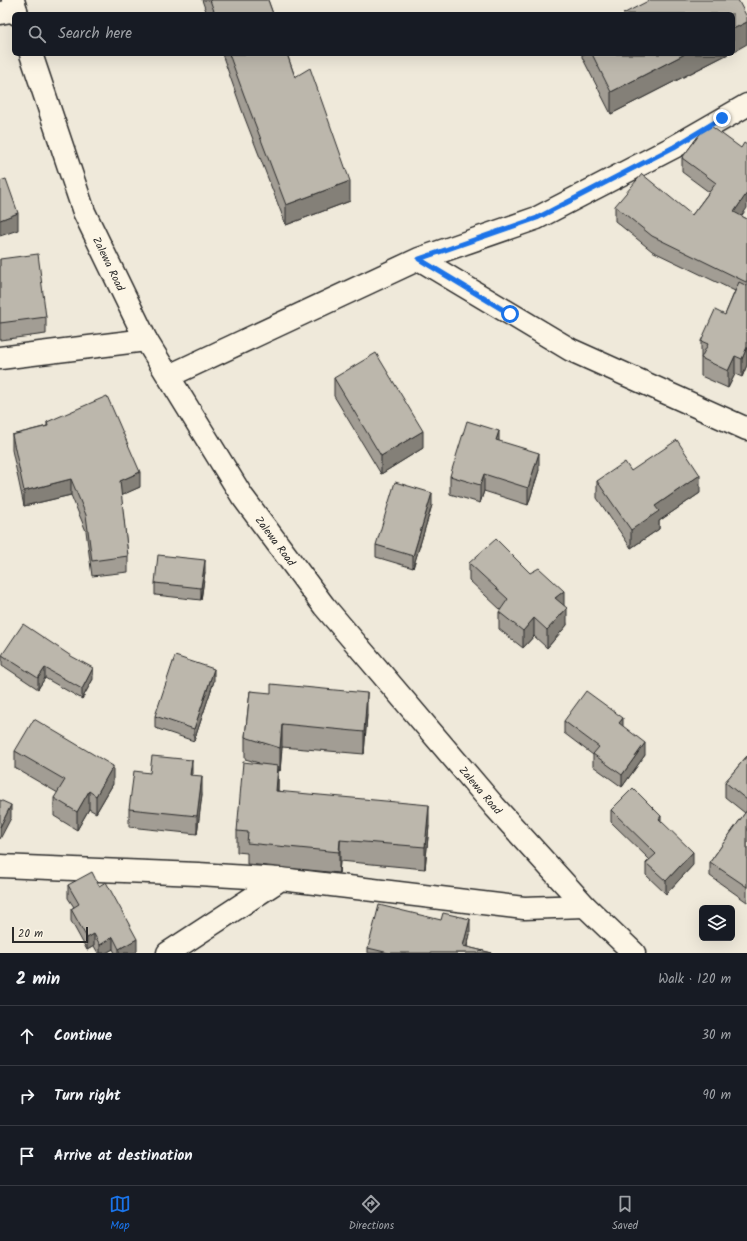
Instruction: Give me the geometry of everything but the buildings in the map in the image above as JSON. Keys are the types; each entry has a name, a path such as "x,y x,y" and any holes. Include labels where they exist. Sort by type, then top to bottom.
{"main road":[{"name":"Zalewa Road","path":"32,56 84,212 146,340 242,496 324,606 495,807 585,906 634,953"},
{"path":"169,376 419,259 537,218 674,147 747,105"},
{"path":"419,259 571,350 747,429"},
{"path":"0,358 146,340"},
{"path":"0,866 281,879 524,908 585,906"},
{"path":"168,953 281,879"}],"route":[{"path":"510,314 419,259 537,218 674,147 722,118"}]}
